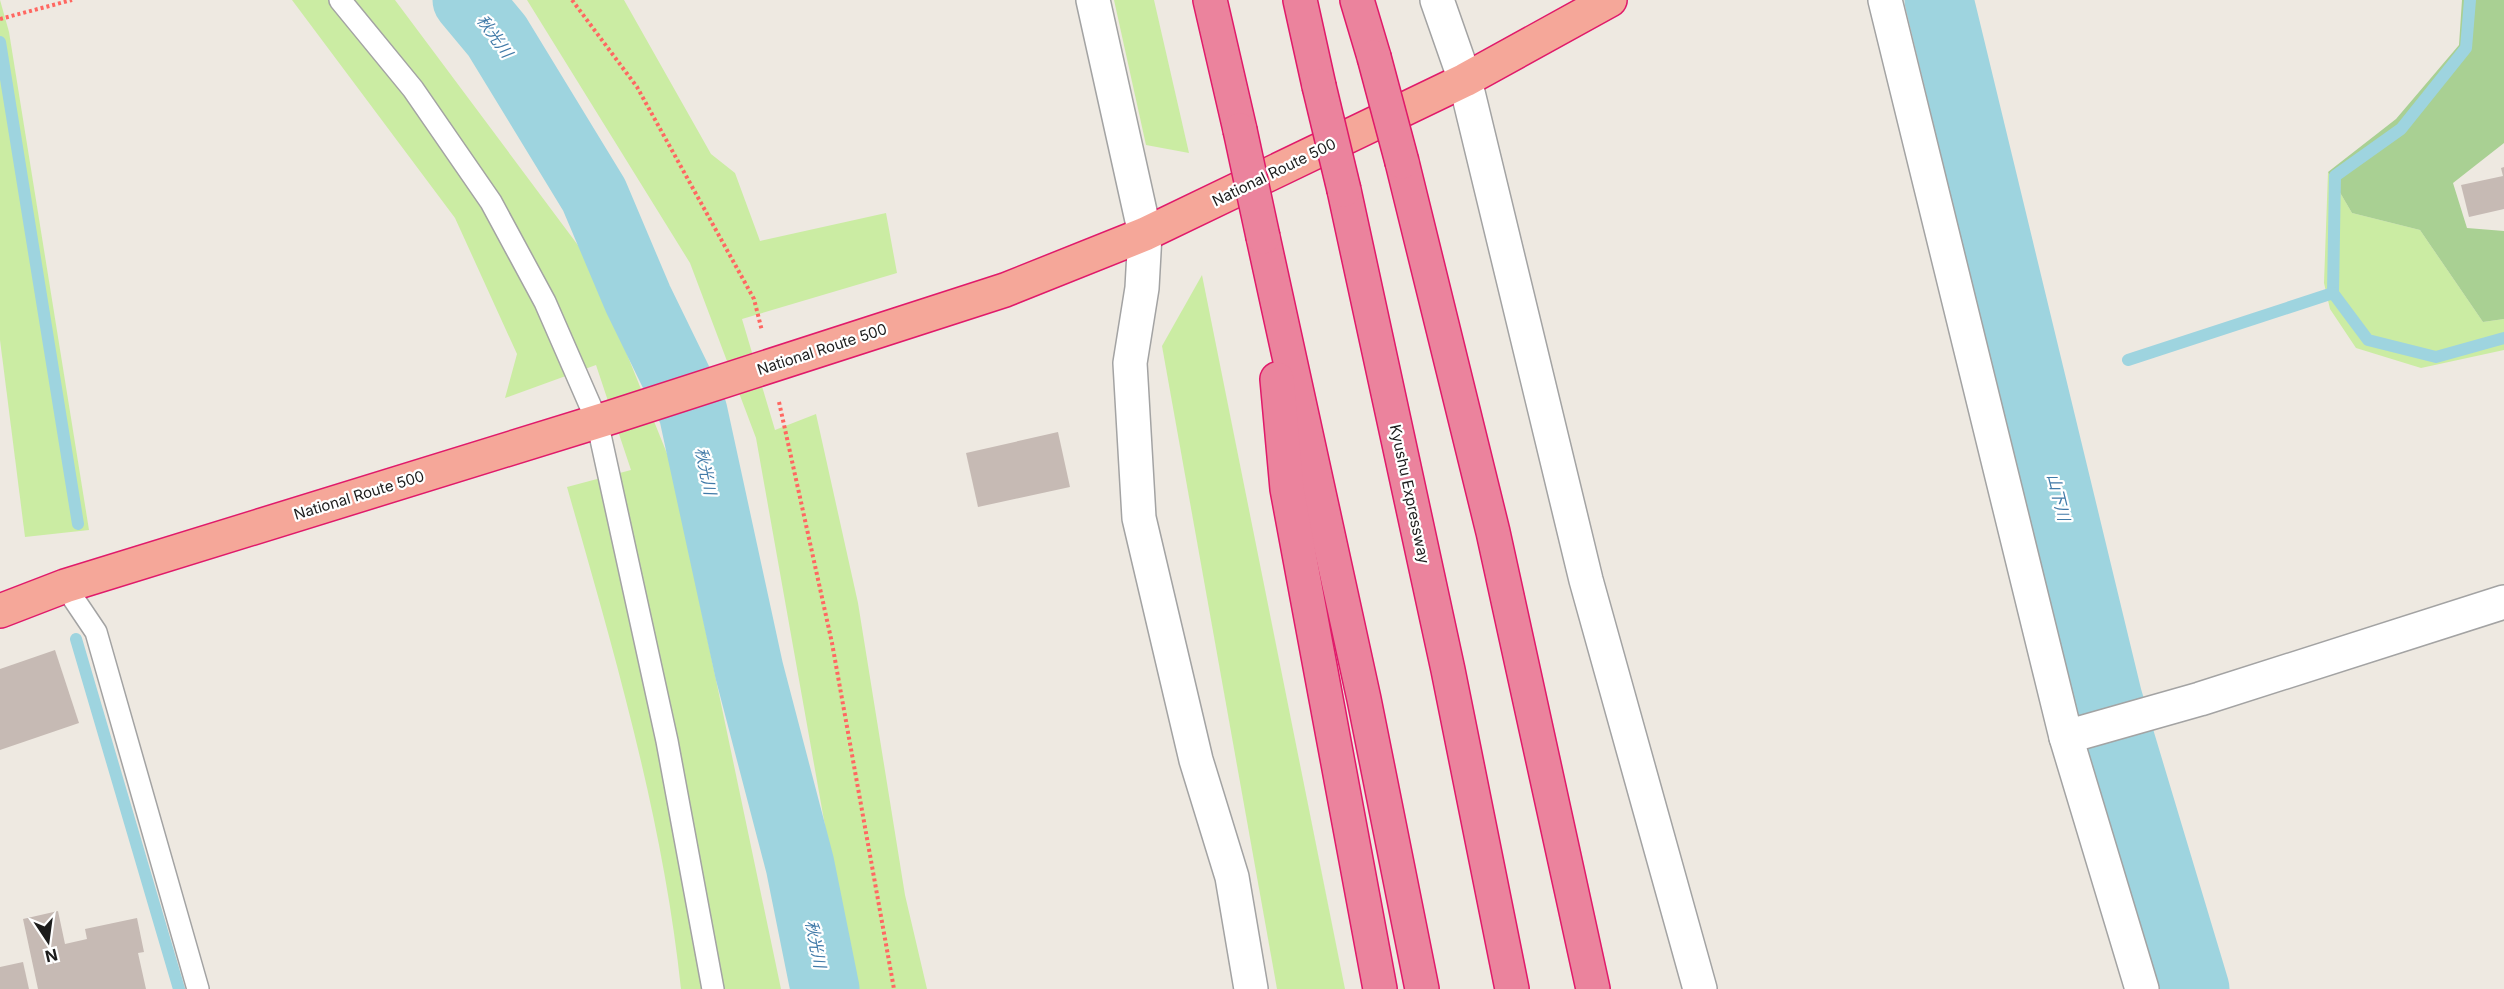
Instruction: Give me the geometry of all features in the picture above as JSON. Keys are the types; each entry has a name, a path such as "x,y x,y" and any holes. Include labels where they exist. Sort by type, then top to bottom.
{"highway":[{"path":"1210,0 1364,699 1422,989"},
{"name":"Kyushu Expressway","path":"1300,0 1344,189 1450,681 1512,989"},
{"path":"1357,0 1402,162 1493,532 1593,989"},
{"name":"National Route 500","path":"0,611 65,586 605,419 1005,290 1145,234 1465,81 1610,0"},
{"path":"1263,237 1287,489 1380,989"}],"street":[{"path":"1093,0 1145,234 1142,288 1130,363 1139,518 1196,760 1232,877 1251,989"},
{"path":"1437,0 1465,81 1586,580 1700,989"},
{"path":"1885,0 2071,736 2142,989"},
{"path":"2071,736 2182,704 2504,602"}],"lane":[{"path":"340,0 413,89 491,202 605,419 713,989"},
{"path":"65,586 96,632 198,989"}],"path":[{"path":"0,19 72,0"},
{"path":"572,0 637,87 754,299 764,368 832,643 894,989"}],"green space":[{"path":"0,0 9,32 89,530 25,537 0,340"},
{"path":"292,0 395,0 589,260 670,461 781,989 681,989 662,862 635,736 567,487 631,470 596,365 505,398 517,354 455,218"},
{"path":"527,0 624,0 711,154 735,173 760,241 886,213 897,273 742,319 775,430 816,414 858,603 905,895 927,989 854,989 756,438 690,263"},
{"path":"1114,0 1154,0 1189,153 1146,145"},
{"path":"2462,0 2504,0 2504,143 2453,183 2467,228 2504,231 2504,319 2483,322 2420,230 2352,213 2328,172 2396,119 2459,45"},
{"path":"2328,172 2352,213 2420,230 2483,322 2504,319 2504,350 2421,368 2356,348 2330,309 2324,283"},
{"path":"1202,275 1345,989 1277,989 1162,346"}],"building":[{"path":"2504,167 2504,209 2469,217 2461,185 2503,176 2501,168"},
{"path":"1058,432 1070,487 978,507 966,453"},
{"path":"55,650 79,723 0,750 0,669"},
{"path":"58,911 65,944 87,939 85,929 137,918 144,952 138,953 146,989 38,989 23,919"},
{"path":"23,962 29,989 0,989 0,967"}],"waterway":[{"name":"秋光川","path":"467,0 497,36 594,195 638,299 693,412 749,670 800,865 825,989"},
{"name":"山下川","path":"1939,0 2108,699 2195,989"},
{"path":"2333,293 2335,176 2401,129 2466,48 2470,0"},
{"path":"0,42 78,524"},
{"path":"2128,360 2333,293 2368,340 2436,357 2504,338"},
{"path":"76,639 179,989"}]}
